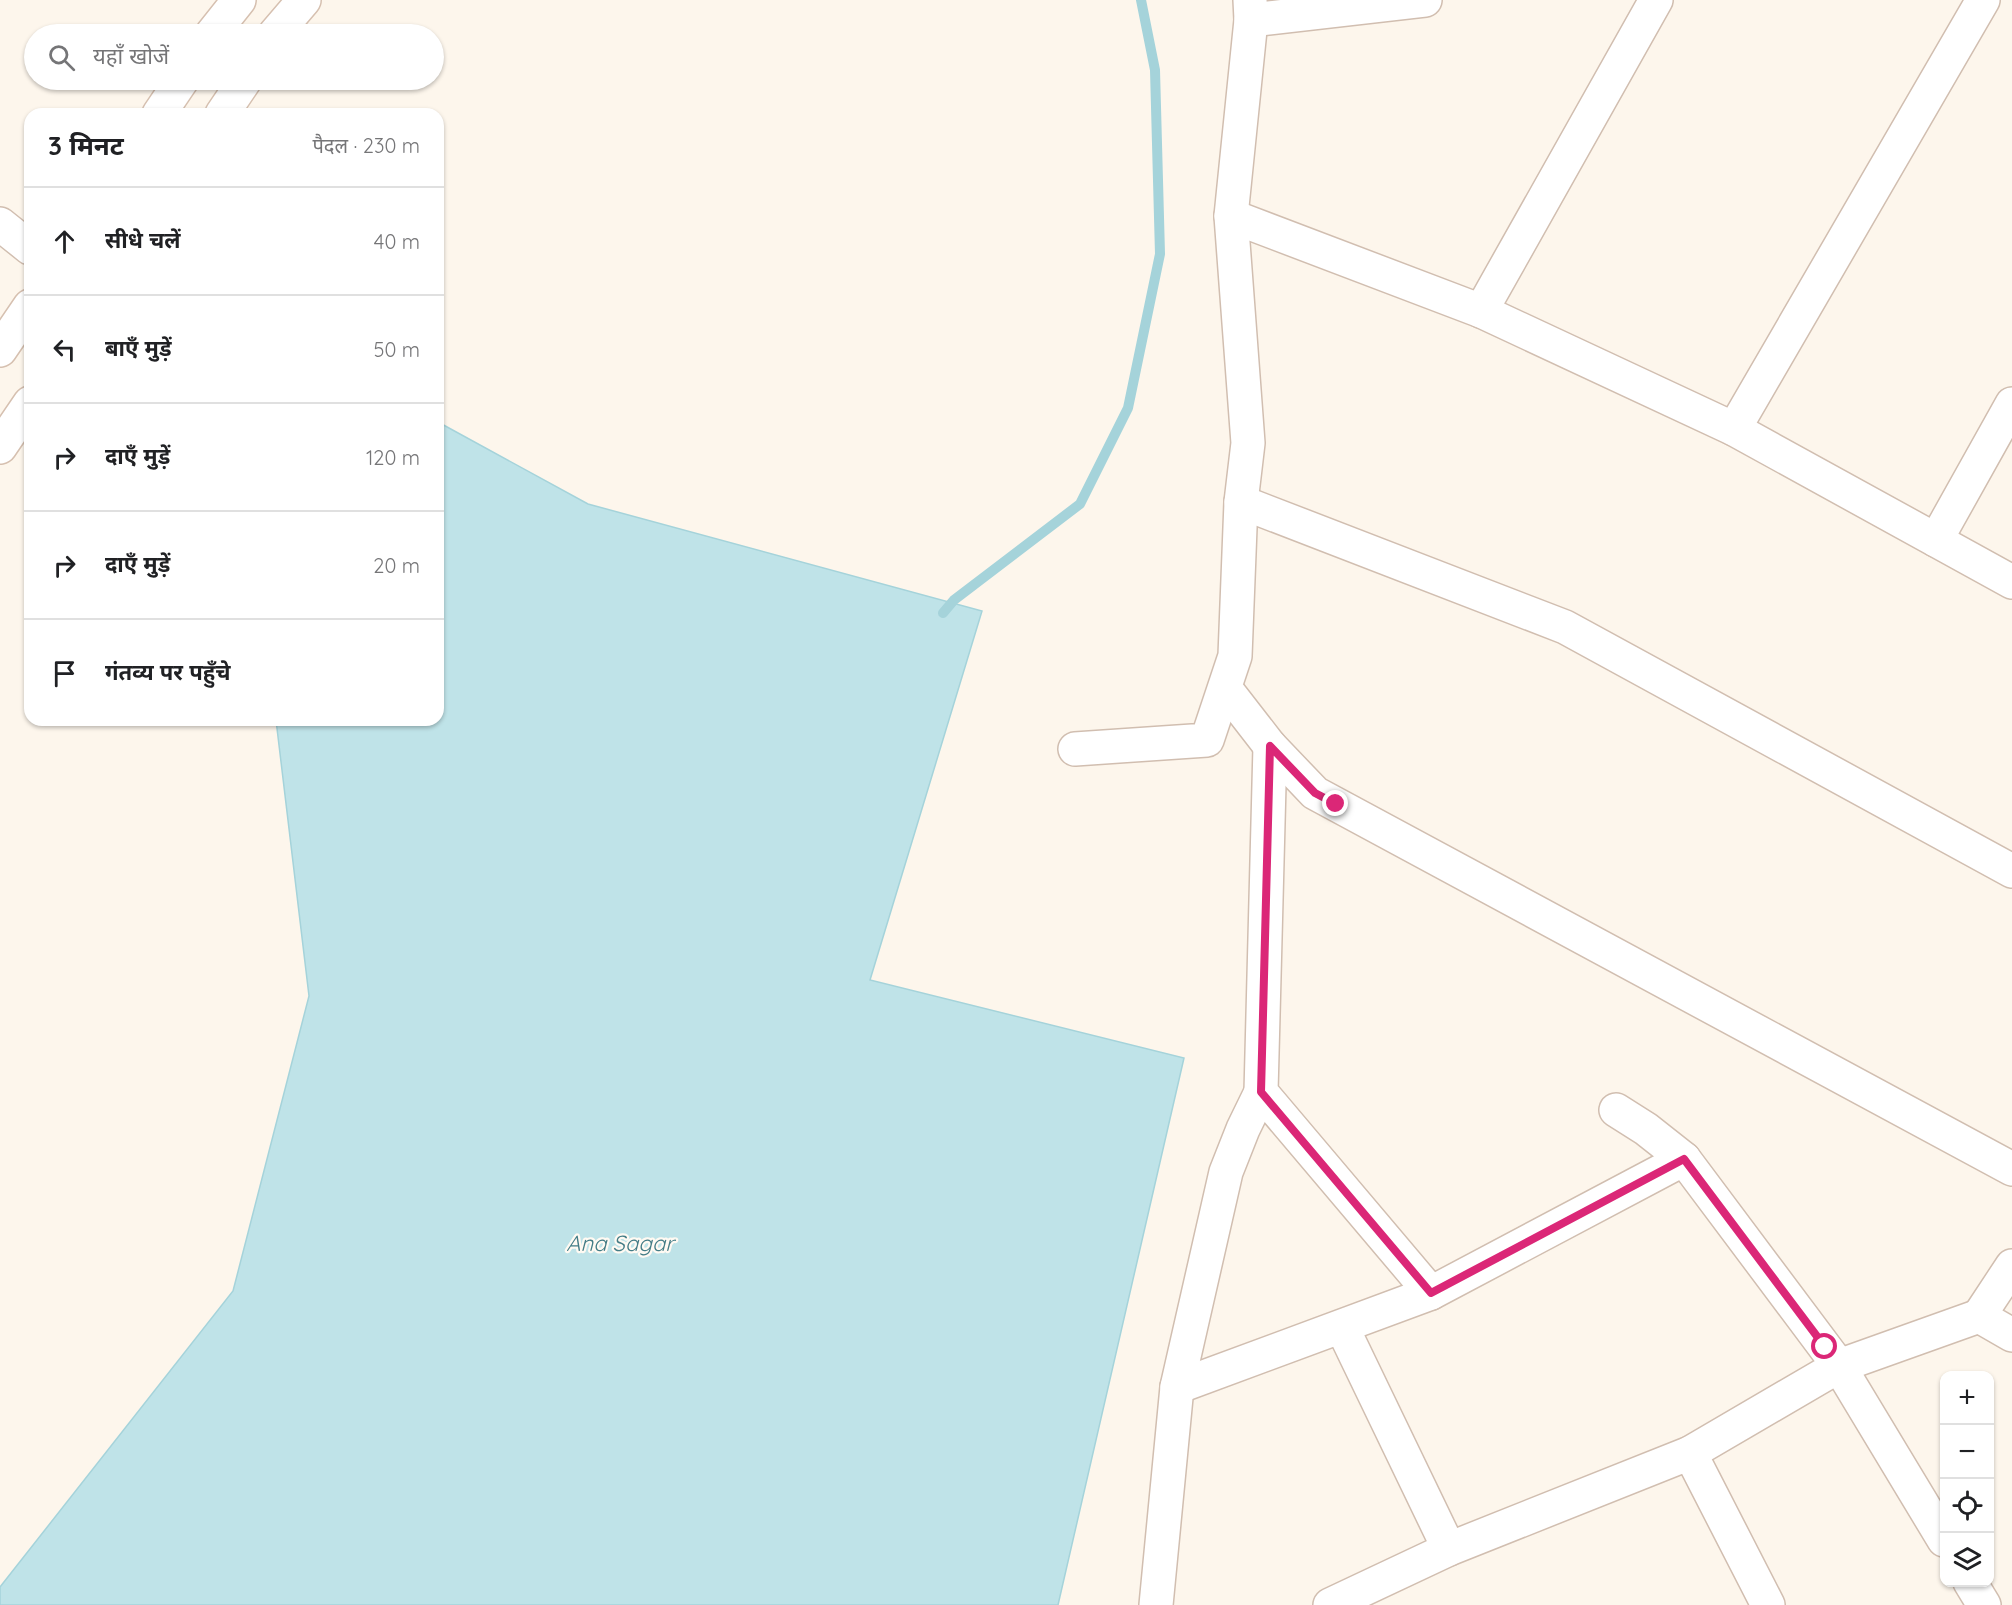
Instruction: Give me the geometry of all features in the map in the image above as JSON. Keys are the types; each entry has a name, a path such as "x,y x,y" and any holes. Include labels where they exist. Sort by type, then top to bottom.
{"street":[{"path":"220,24 239,0"},
{"path":"283,24 304,0"},
{"path":"1075,749 1207,740 1235,656 1241,502 1248,443 1231,216 1250,10 1425,0"},
{"path":"1481,311 1656,0"},
{"path":"1734,429 1983,0"},
{"path":"163,108 175,90"},
{"path":"226,108 238,90"},
{"path":"1231,216 1481,311 1734,429 2012,582"},
{"path":"0,224 24,243"},
{"path":"0,350 24,322"},
{"path":"1936,540 2012,404"},
{"path":"0,447 24,412"},
{"path":"1241,502 1565,627 2012,871"},
{"path":"1225,688 1270,746 1315,793 2012,1168"},
{"path":"1156,1605 1177,1387 1226,1173 1243,1129 1261,1092 1270,746"},
{"path":"1261,1092 1431,1293"},
{"path":"1616,1110 1646,1129 1684,1159 1839,1366 1940,1533"},
{"path":"1177,1387 1431,1293 1684,1159"},
{"path":"1330,1605 1449,1549 1690,1453 1839,1366 1979,1316 2012,1266"},
{"path":"1979,1316 2012,1335"},
{"path":"1342,1327 1449,1549"},
{"path":"1690,1453 1767,1605"},
{"path":"1973,1587 1984,1605"}],"water":[{"name":"Ana Sagar","path":"444,425 588,504 982,611 870,980 1184,1058 1058,1605 0,1605 0,1587 233,1291 309,996 277,726 444,726"}],"waterway":[{"path":"943,613 954,600 1080,504 1128,408 1160,254 1155,70 1141,0"}],"route":[{"path":"1336,804 1315,793 1270,746 1261,1092 1431,1293 1684,1159 1825,1347"}]}
